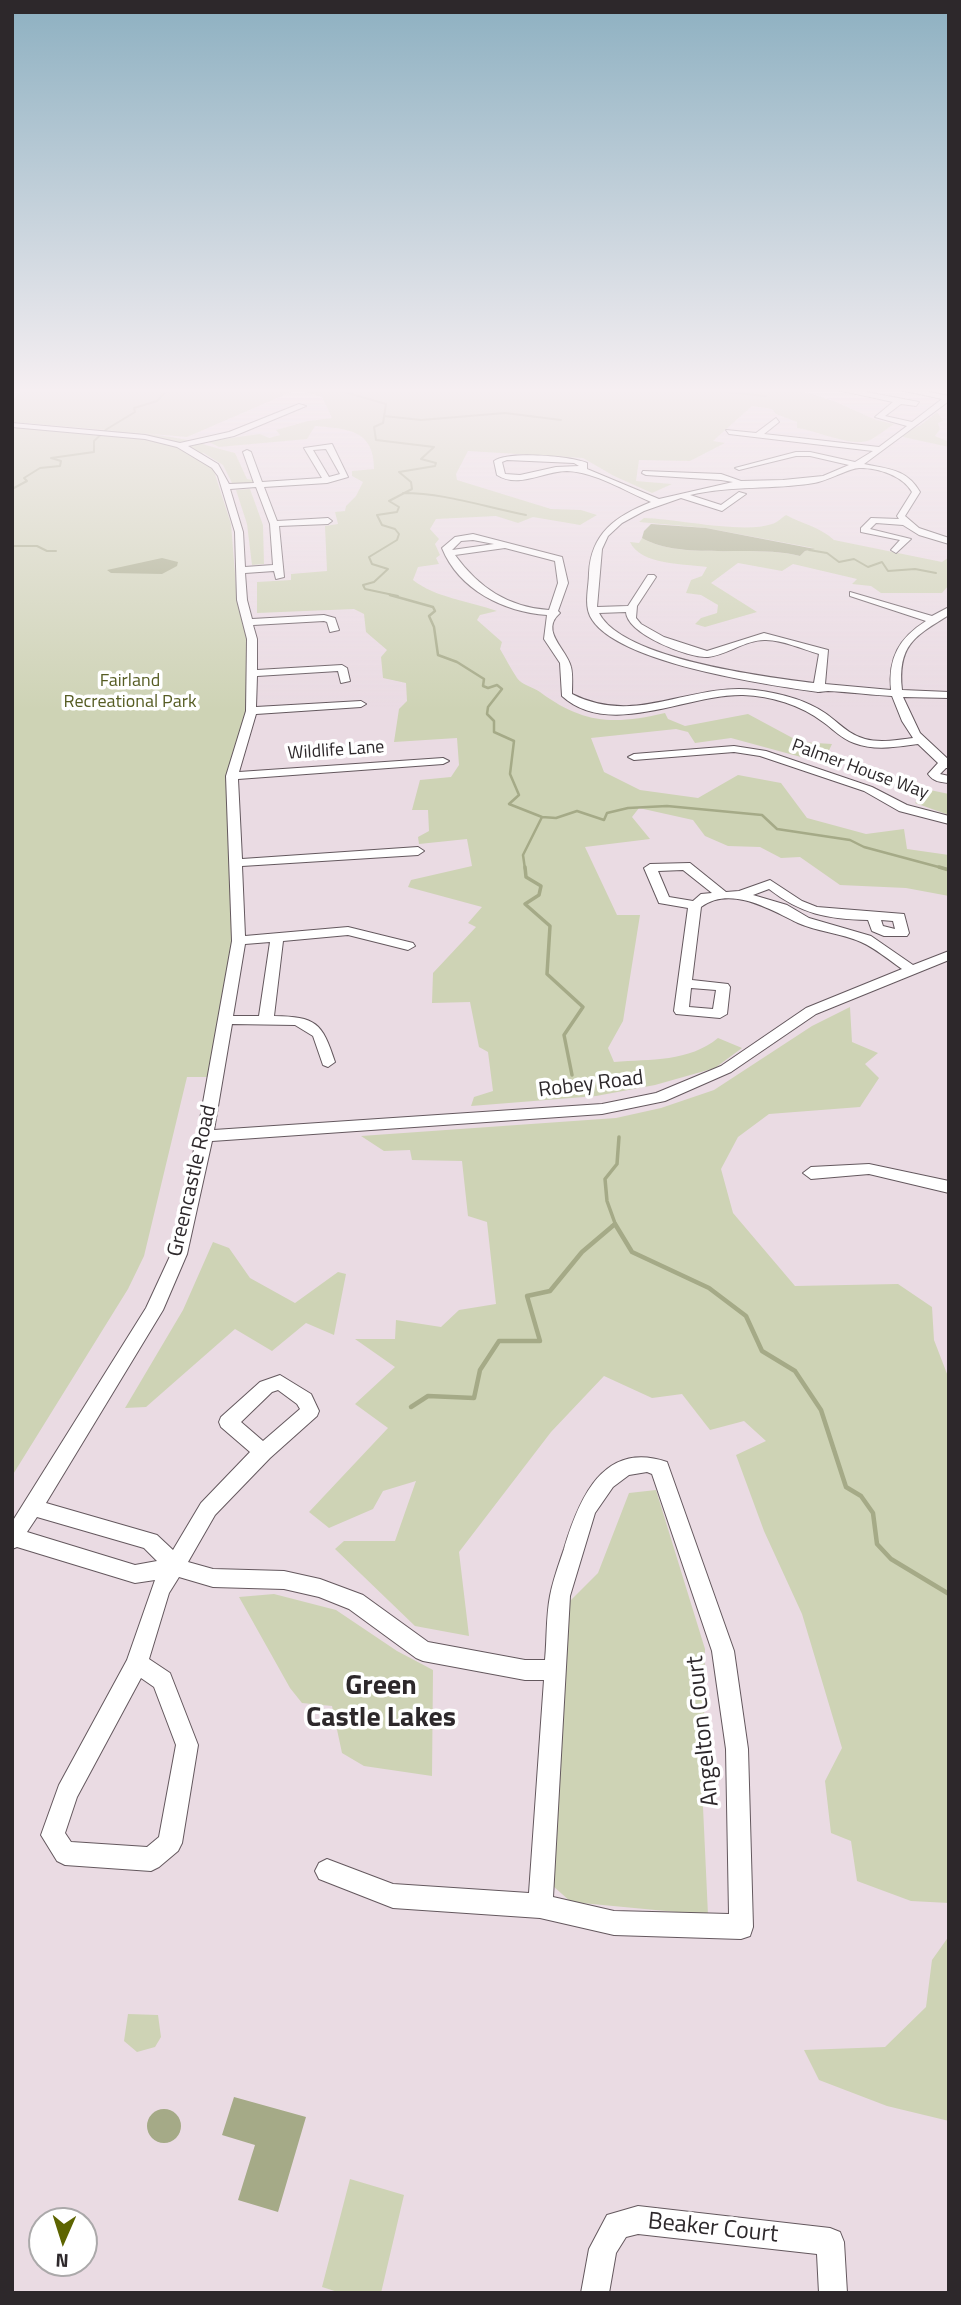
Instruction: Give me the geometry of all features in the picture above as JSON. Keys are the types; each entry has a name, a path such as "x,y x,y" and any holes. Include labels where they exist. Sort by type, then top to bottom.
{"street":[{"name":"Greencastle Road","path":"13,1538 155,1310 179,1254 205,1136 239,941 232,776 251,711 249,622 242,600 239,533 228,495"},
{"path":"242,570 278,572 274,524 263,495"},
{"path":"641,495 659,502"},
{"path":"696,495 659,502 627,516 601,539 594,551 593,610 602,625 629,645 742,677 819,689 949,695"},
{"path":"684,496 722,508 736,495"},
{"path":"904,522 901,516 914,495"},
{"path":"896,550 906,539 864,530 874,520 904,522 918,531 949,541"},
{"path":"274,524 328,521"},
{"path":"555,613 527,612 507,607 474,584 449,553 505,545 559,559 565,575 555,613 550,623 548,638 564,660 567,696 580,705 602,711 632,713 692,696 742,692 802,705 856,741 883,745 922,740"},
{"path":"651,577 631,609 631,616 637,626 649,634 707,654 764,636 824,652 819,689"},
{"path":"853,594 934,620"},
{"path":"593,610 631,609"},
{"path":"949,610 905,642 895,673 895,694 905,718 922,740 947,764 934,774 938,778 949,780"},
{"path":"249,622 324,618 331,620 334,630"},
{"path":"251,673 342,668 345,681"},
{"path":"251,711 361,704"},
{"name":"Palmer House Way","path":"634,757 734,749 762,753 868,789 903,808 949,820"},
{"name":"Wildlife Lane","path":"232,776 443,761"},
{"path":"237,863 418,851"},
{"path":"721,894 686,866 650,869 664,900 695,905 706,897 721,894 741,895 782,908 815,925 866,939 912,970"},
{"path":"741,895 770,884 800,905 818,911 873,915"},
{"path":"685,983 695,905"},
{"path":"239,941 348,931 408,946"},
{"path":"266,1019 277,939"},
{"name":"Robey Road","path":"205,1136 602,1109 660,1097 726,1069 811,1011 949,955"},
{"path":"227,1020 298,1021 319,1034 328,1062"},
{"path":"811,1173 869,1169 949,1187"},
{"path":"137,1662 162,1680 187,1745 170,1843 150,1859 65,1853 52,1835 67,1793 137,1662 160,1590 208,1509 263,1452"},
{"name":"Angelton Court","path":"327,1871 393,1896 540,1906 614,1923 741,1927 737,1749 723,1651 660,1468 647,1464 624,1468 606,1481 586,1510 560,1596 553,1670 540,1906"},
{"path":"32,1507 150,1541 176,1567"},
{"path":"13,1538 135,1574 176,1567 213,1578 284,1580 320,1588 356,1602 423,1651 525,1670 553,1670"},
{"name":"Beaker Court","path":"595,2293 603,2249 618,2225 638,2220 831,2242 833,2293"}],"green space":[{"name":"Fairland Recreational Park","path":"12,495 222,495 231,524 237,599 246,629 250,711 229,771 236,933 207,1077 187,1077 144,1256 128,1289 12,1476"},
{"path":"237,495 252,495 263,525 264,564 252,565 247,524"},
{"path":"504,495 551,509 581,510 597,515 580,525 533,517 518,523 496,516 436,519 430,529 439,539 435,544 440,555 436,558 439,564 418,567 413,580 442,595 497,611 480,615 477,620 502,642 500,649 517,678 556,703 585,716 614,720 665,713 668,719 685,726 748,714 800,742 832,744 823,763 731,738 695,743 688,732 676,729 591,738 604,772 640,790 698,798 738,775 781,783 807,818 866,834 904,829 907,849 949,855 949,896 906,888 840,885 800,857 781,858 760,847 728,846 705,836 693,820 639,808 632,817 650,839 585,847 617,915 640,915 623,1021 608,1048 614,1062 682,1055 707,1046 718,1038 742,1048 715,1068 655,1085 596,1096 471,1106 474,1097 493,1091 488,1052 479,1047 470,1002 432,1003 433,973 476,927 468,923 482,907 408,887 411,880 472,866 467,839 419,844 418,837 429,831 428,810 412,810 420,780 451,777 459,765 457,738 394,742 399,709 407,701 406,683 383,678 381,657 387,650 366,632 364,614 354,609 257,613 257,582 291,580 291,574 327,571 325,526 338,524 335,512 345,511 346,506 356,496"},
{"path":"786,515 834,540 942,562 949,557 949,585 942,593 881,593 871,586 852,584 857,579 793,564 782,571 738,563 711,583 757,612 705,627 695,624 701,618 717,613 718,605 701,595 686,593 691,580 702,576 707,567 653,559 635,550 630,542 639,543 642,538 677,549 761,551 800,556 813,548 706,528 639,522 644,518 760,527 774,523"},
{"path":"930,790 949,794 949,815 915,803"},
{"path":"850,1007 852,1042 878,1053 865,1064 879,1078 860,1107 769,1114 738,1137 721,1169 733,1213 795,1286 898,1284 932,1307 934,1340 949,1379 949,1903 911,1901 857,1881 851,1841 831,1833 825,1781 842,1748 802,1614 764,1531 736,1455 766,1441 744,1421 710,1430 682,1394 652,1398 604,1376 551,1432 459,1552 469,1636 415,1626 335,1549 344,1541 395,1541 416,1481 383,1491 373,1509 329,1528 309,1512 388,1428 355,1404 395,1367 355,1339 395,1339 396,1320 441,1327 459,1310 496,1304 487,1222 468,1216 462,1161 412,1160 410,1150 384,1151 361,1136 616,1118 661,1108 714,1090 812,1026"},
{"path":"213,1242 229,1248 250,1278 295,1303 338,1272 346,1274 334,1335 306,1323 272,1351 235,1329 146,1407 125,1408 183,1310"},
{"path":"656,1490 705,1649 703,1807 708,1915 571,1902 553,1886 564,1607 598,1573 629,1493"},
{"path":"274,1594 336,1610 397,1651 433,1670 432,1776 364,1766 342,1753 332,1706 302,1703 290,1688 239,1597"},
{"path":"949,1936 949,2121 887,2106 819,2080 804,2050 885,2047 926,2007 932,1960"},
{"path":"128,2014 158,2015 161,2037 155,2047 137,2052 124,2041"},
{"path":"350,2179 404,2195 381,2293 341,2293 322,2287"}],"shaded area":[{"path":"651,524 706,528 815,549 805,551 800,556 762,551 677,549 642,538 644,531"},
{"path":"162,558 178,562 177,566 162,574 111,573 107,570"},
{"path":"234,2097 306,2117 278,2212 238,2200 255,2145 222,2135"},
{"path":"164,2109 176,2114 181,2126 176,2138 164,2143 152,2138 147,2126 152,2114"}],"waterway":[{"path":"398,596 365,589 363,585 374,582 388,569 372,564 369,557 397,540 399,534 395,529 382,525 377,515 397,512 399,507 389,501 401,495"},
{"path":"423,495 526,515"},
{"path":"12,546 37,546 47,551 56,551"},
{"path":"809,550 827,553 839,562 854,559 868,567 882,562 888,571 915,569 936,573"},
{"path":"390,595 433,607 435,611 429,616 434,627 438,655 457,662 484,679 483,686 488,688 497,685 502,689 488,707 487,714 494,721 494,732 514,741 510,774 519,795 509,804 542,817"},
{"path":"542,817 556,818 577,811 604,820 607,813 628,808 667,806 762,815 777,829 850,840 864,847 943,868"},
{"path":"525,869 523,855 542,817"},
{"path":"525,867 526,877 541,886 539,895 525,904 550,926 547,974 583,1007 564,1035 572,1075"},
{"path":"939,867 943,868"},
{"path":"943,868 949,870"},
{"path":"616,1225 607,1201 605,1179 617,1164 619,1137"},
{"path":"411,1407 428,1396 474,1398 480,1370 499,1341 540,1341 527,1296 550,1291 582,1252 615,1224"},
{"path":"616,1225 632,1252 709,1288 746,1316 762,1351 795,1371 821,1410 846,1487 861,1496 873,1513 877,1544 891,1559 949,1594"}],"district":[{"name":"Green Castle Lakes","path":"381,1703"}]}
